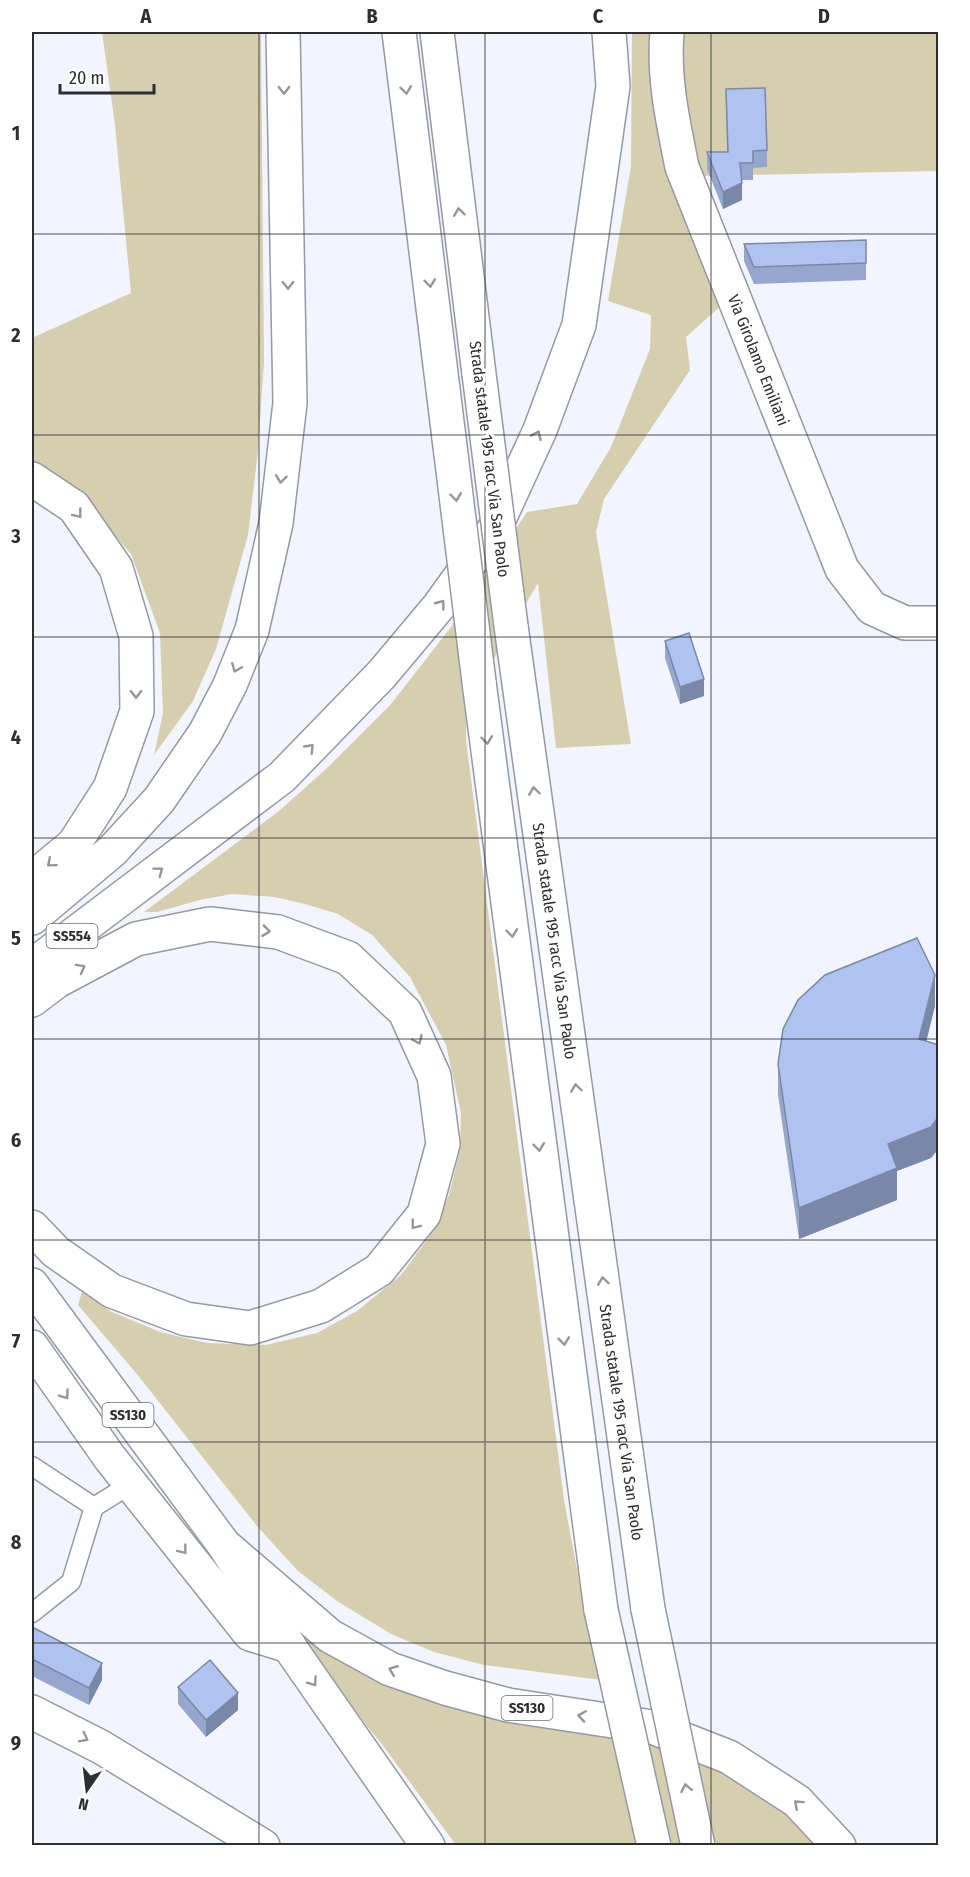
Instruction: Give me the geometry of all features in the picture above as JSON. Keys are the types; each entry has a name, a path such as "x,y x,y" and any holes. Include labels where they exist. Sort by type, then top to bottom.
{"main road":[{"name":"SS554","path":"32,918 112,850 159,800 206,733 230,685 254,620 276,523 290,403 283,32"},
{"path":"399,32 479,682 601,1610 654,1845"},
{"name":"Strada statale 195 racc Via San Paolo","path":"436,32 512,626 648,1609 698,1845"},
{"name":"SS554","path":"32,966 282,777 382,674 439,606 495,528 540,430 579,325 613,86 609,32"},
{"name":"Via Girolamo Emiliani","path":"667,32 669,105 682,167 842,569 872,608 905,623 939,623"},
{"path":"32,479 74,507 116,568 136,636 137,711 110,788 74,844 32,879"},
{"path":"32,1000 57,981 136,939 210,924 278,932 348,958 405,1012 434,1076 443,1143 424,1214 379,1270 321,1306 250,1328 186,1319 112,1291 56,1252 32,1227"},
{"name":"SS130","path":"32,1285 224,1545 289,1646 428,1845"},
{"path":"32,1347 110,1458 250,1634 289,1646"},
{"name":"SS130","path":"224,1545 330,1636 390,1670 508,1705 652,1727 663,1731 729,1757 796,1801 839,1845"},
{"path":"32,1712 101,1747 263,1845"}],"lane":[{"path":"32,1466 94,1507"},
{"path":"32,1613 71,1582 94,1507 131,1484"}],"shaded area":[{"path":"102,32 261,32 264,362 258,451 248,535 216,649 193,701 154,755 163,713 160,633 131,554 83,500 32,465 32,338 131,293 115,125"},
{"path":"632,32 654,32 723,304 686,337 690,370 604,499 596,532 631,744 556,748 538,583 467,705 466,740 564,1500 585,1612 601,1680 484,1665 434,1652 391,1634 337,1601 298,1571 257,1526 136,1373 78,1305 82,1292 112,1312 160,1332 207,1343 266,1345 317,1333 357,1311 401,1275 429,1237 449,1195 460,1150 461,1113 446,1045 410,977 372,935 338,914 274,897 232,894 157,912 144,912 279,811 326,769 391,704 451,627 527,512 577,504 611,447 650,349 651,315 608,301 631,166"},
{"path":"677,32 938,32 938,171 696,176"},
{"path":"300,1625 598,1726 715,1759 784,1807 820,1845 456,1845 384,1747 294,1632"}],"building":[{"path":"765,88 767,150 753,151 753,163 740,163 742,183 723,192 707,152 728,152 726,89"},
{"path":"866,240 866,263 754,267 744,244"},
{"path":"689,633 704,679 680,687 665,641"},
{"path":"917,938 935,975 919,1039 939,1045 939,1116 931,1127 888,1144 897,1168 799,1208 778,1064 783,1029 798,1000 825,975"},
{"path":"32,1627 102,1663 89,1688 32,1659"},
{"path":"210,1660 238,1693 206,1720 178,1687"}]}
